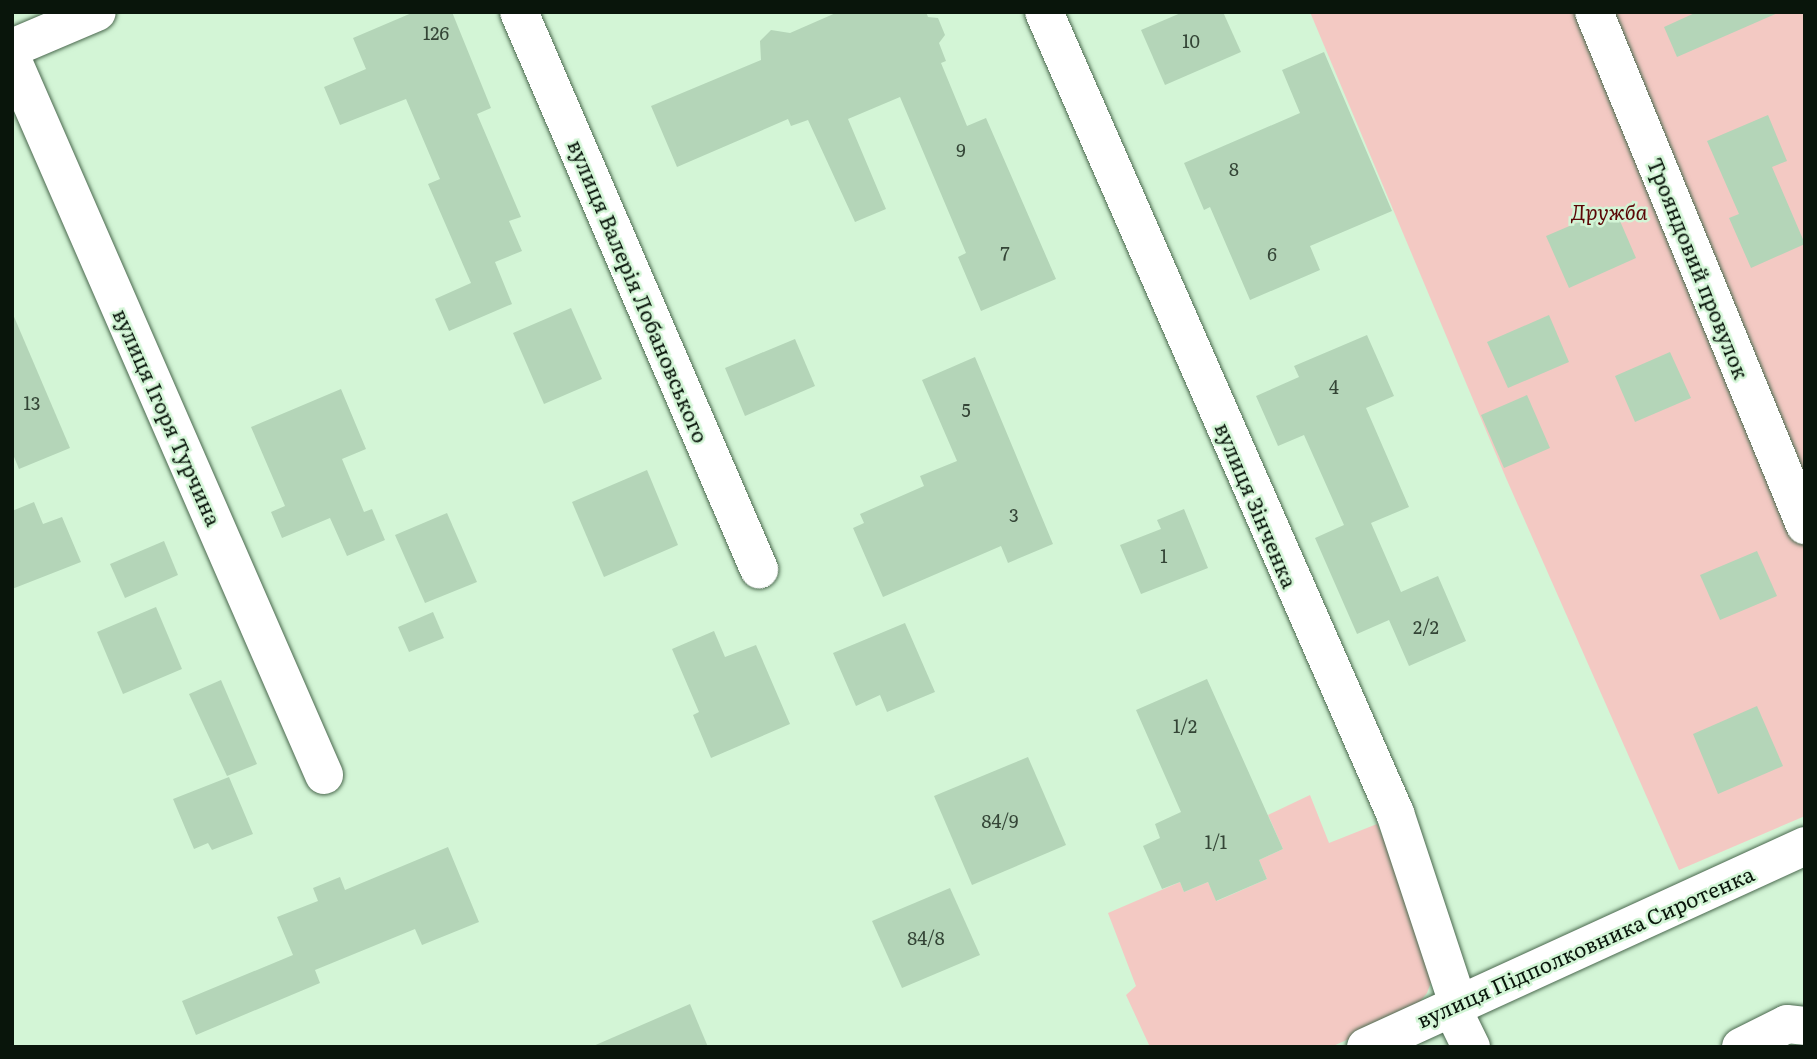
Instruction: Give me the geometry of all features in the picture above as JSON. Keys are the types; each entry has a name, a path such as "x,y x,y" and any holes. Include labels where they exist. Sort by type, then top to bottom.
{"street":[{"path":"12,48 97,12"},
{"name":"вулиця Валерія Лобановського","path":"519,12 759,569"},
{"name":"вулиця Зінченка","path":"1044,12 1395,813 1454,1004 1471,1047"},
{"name":"Трояндовий провулок","path":"1594,12 1805,524"},
{"name":"вулиця Ігоря Турчина","path":"12,59 324,775"},
{"name":"вулиця Підполковника Сиротенка","path":"1366,1047 1454,1004 1805,846"},
{"path":"1741,1047 1787,1024 1805,1026"}],"green space":[{"name":"Дружба","path":"1310,12 1805,12 1805,816 1679,870 1506,478"},
{"path":"1310,795 1329,843 1377,824 1414,908 1434,974 1427,993 1413,1010 1331,1047 1150,1047 1126,995 1136,986 1108,913 1180,882 1184,892 1208,882 1217,901 1267,879 1259,860 1283,849 1268,815"}],"building":[{"path":"414,12 452,12 491,108 477,114 521,217 509,221 522,251 495,262 512,304 449,331 435,299 471,283 428,184 440,179 406,99 340,125 324,87 366,69 353,38"},
{"path":"838,12 926,12 928,17 938,18 945,35 939,43 946,61 941,63 967,126 986,118 1056,279 981,311 958,257 966,253 900,97 848,119 886,209 855,222 808,120 791,126 788,119 677,167 651,106 761,60 760,41 771,30 790,33"},
{"path":"1183,12 1223,12 1241,52 1165,85 1141,30"},
{"path":"1697,12 1780,12 1677,57 1664,27"},
{"path":"1324,52 1392,211 1310,246 1320,270 1250,300 1210,207 1204,210 1184,163 1300,113 1282,70"},
{"path":"1768,115 1787,161 1772,167 1805,244 1751,268 1729,218 1739,214 1707,141"},
{"path":"1614,207 1636,258 1569,288 1546,236"},
{"path":"571,308 602,379 544,404 513,333"},
{"path":"12,312 70,448 19,469 12,452"},
{"path":"1549,315 1569,362 1508,388 1487,342"},
{"path":"1367,335 1394,396 1366,408 1409,507 1371,523 1401,592 1438,576 1466,641 1409,666 1389,620 1357,634 1315,538 1344,525 1304,435 1278,446 1256,396 1299,377 1294,366"},
{"path":"795,339 815,386 745,416 725,368"},
{"path":"1670,352 1691,398 1635,422 1615,376"},
{"path":"975,357 1053,544 1008,563 1001,546 883,597 853,528 864,523 860,514 924,486 920,476 957,461 922,380"},
{"path":"341,389 366,449 342,459 364,512 372,509 385,540 347,556 330,518 282,538 271,512 285,506 251,427"},
{"path":"1527,395 1550,448 1504,468 1481,415"},
{"path":"647,470 678,545 604,577 572,502"},
{"path":"34,502 43,524 62,517 81,562 12,589 12,511"},
{"path":"1184,509 1208,568 1141,594 1120,545 1161,529 1157,520"},
{"path":"447,513 477,582 425,603 395,535"},
{"path":"164,541 178,575 125,598 110,564"},
{"path":"1757,551 1777,596 1720,620 1700,575"},
{"path":"156,607 182,669 123,694 97,632"},
{"path":"433,612 444,638 409,652 398,627"},
{"path":"905,623 935,692 887,712 880,695 856,706 833,653"},
{"path":"714,631 725,657 756,645 790,724 711,758 693,715 699,712 672,649"},
{"path":"1207,679 1283,849 1259,860 1267,879 1216,901 1208,882 1184,892 1180,882 1162,889 1143,846 1160,838 1155,824 1181,812 1136,710"},
{"path":"221,680 257,764 227,776 189,694"},
{"path":"1757,706 1783,766 1718,794 1693,734"},
{"path":"1028,757 1066,845 972,885 934,796"},
{"path":"229,777 253,834 212,850 208,843 194,849 173,799"},
{"path":"448,847 479,922 422,945 415,929 315,970 320,983 196,1035 182,1001 293,955 277,917 318,901 313,888 340,877 345,890"},
{"path":"950,888 980,955 902,988 872,921"},
{"path":"690,1004 708,1047 591,1047"}]}
